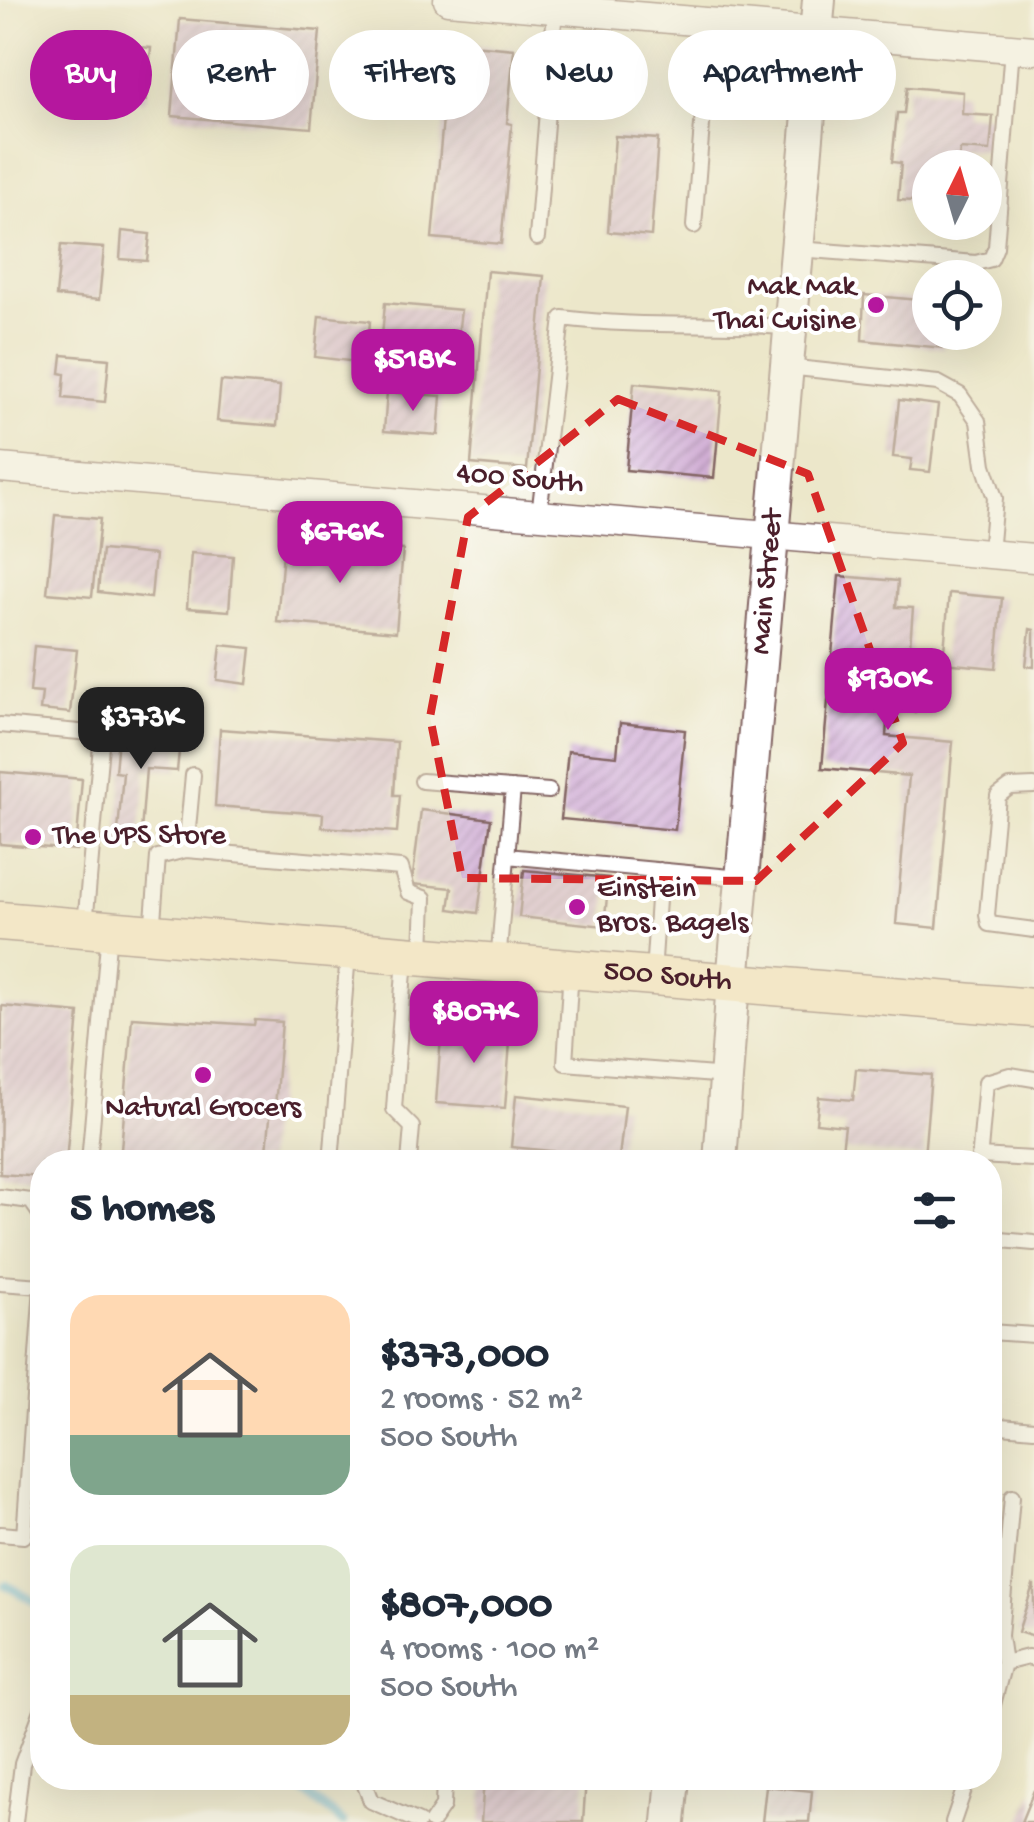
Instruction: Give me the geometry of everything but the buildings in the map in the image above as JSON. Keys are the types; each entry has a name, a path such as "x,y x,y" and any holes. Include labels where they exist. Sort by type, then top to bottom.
{"main road":[{"name":"500 South","path":"0,921 1034,1008"}],"street":[{"path":"448,0 710,23 817,16 1023,49"},
{"name":"Main Street","path":"721,1150 817,16"},
{"name":"400 South","path":"0,468 1034,558"},
{"path":"669,1822 672,1790"}],"lane":[{"path":"538,238 555,9"},
{"path":"694,226 710,23"},
{"path":"797,249 976,263 991,258 996,248 1023,49"},
{"path":"539,515 562,318 621,326 790,327"},
{"path":"786,367 938,384 960,396 978,421 984,466 995,498 990,554"},
{"path":"0,725 102,734 88,1150"},
{"path":"186,850 193,775"},
{"path":"422,781 549,791"},
{"path":"1034,786 1010,786 998,796 986,916 997,928 1034,930"},
{"path":"498,963 513,788"},
{"path":"152,934 158,857 186,850 401,868 408,892 424,898 394,1109 412,1127 410,1150"},
{"path":"507,856 742,878"},
{"path":"652,976 660,870"},
{"path":"332,1150 348,950"},
{"path":"572,969 564,1063 727,1076"},
{"path":"980,1150 986,1082 1010,1076 1034,1079"},
{"path":"1002,1159 1034,1159"},
{"path":"0,1197 30,1201"},
{"path":"1002,1241 1034,1243"},
{"path":"0,1283 30,1285"},
{"path":"1002,1333 1034,1336"},
{"path":"1002,1425 1034,1429"},
{"path":"0,1534 24,1536 30,1453"},
{"path":"1002,1613 1012,1497"},
{"path":"1002,1650 1002,1671"},
{"path":"1004,1663 1034,1659"},
{"path":"15,1822 22,1764 30,1742"},
{"path":"366,1790 370,1801 419,1822"},
{"path":"432,1822 443,1806 444,1790"},
{"path":"952,1822 964,1790"}],"highlighted area":[{"path":"618,399 808,474 903,743 756,881 462,878 430,717 468,517"}],"waterway":[{"path":"6,1585 30,1599"},
{"path":"302,1790 343,1822"}],"place":[{"name":"Mak Mak Thai Cuisine","path":"876,305"},
{"name":"The UPS Store","path":"33,837"},
{"name":"Einstein Bros. Bagels","path":"577,907"},
{"name":"Natural Grocers","path":"203,1075"}]}
